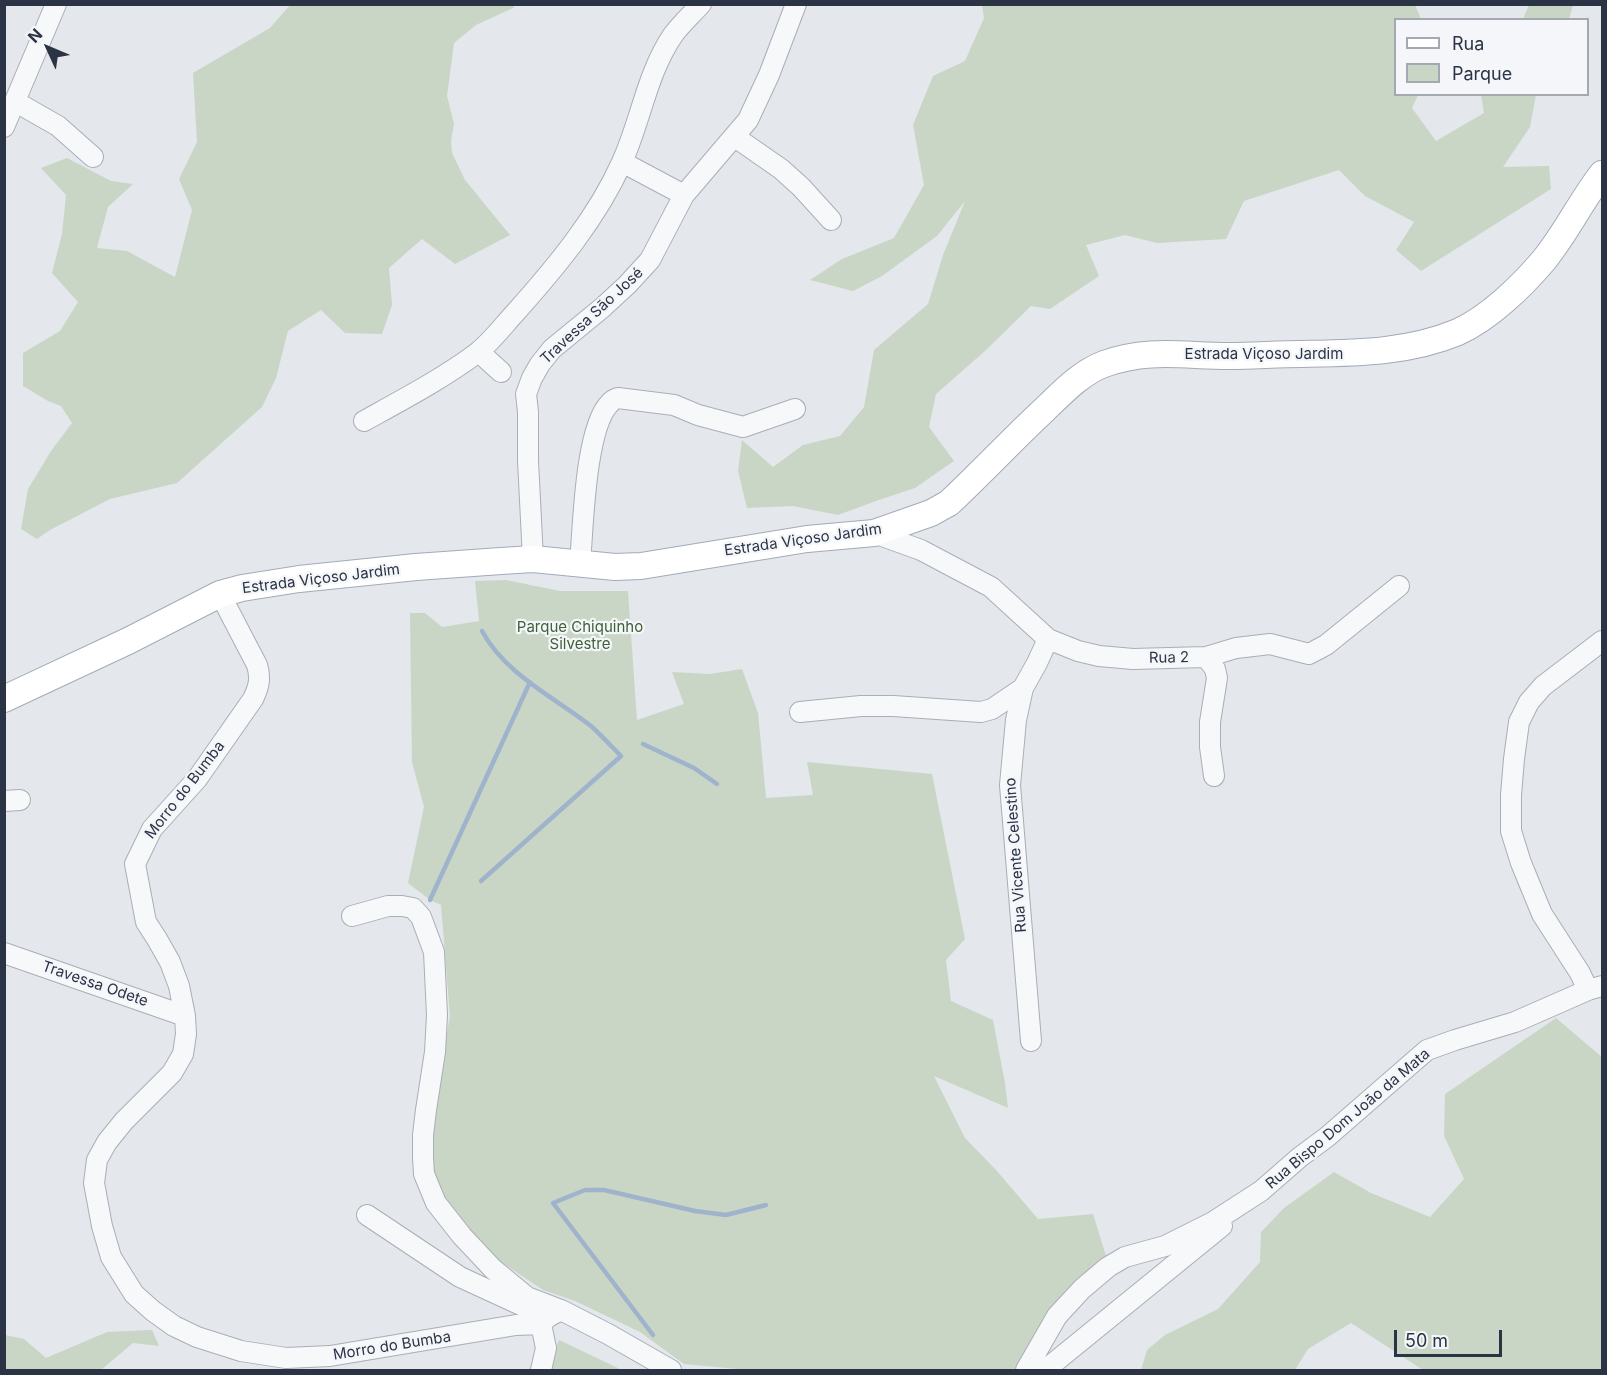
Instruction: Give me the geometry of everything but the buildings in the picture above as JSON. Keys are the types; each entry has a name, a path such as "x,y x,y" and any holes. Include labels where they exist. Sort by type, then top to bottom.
{"main road":[{"name":"Estrada Viçoso Jardim","path":"4,699 128,641 220,594 262,584 416,567 533,560 615,567 641,566 807,540 874,533 931,513 949,503 1057,398 1083,375 1102,365 1134,356 1154,354 1228,356 1354,353 1401,349 1458,332 1483,317 1508,297 1545,259 1602,174"}],"street":[{"path":"4,127 56,4"},
{"path":"364,421 420,390 478,352 570,248 607,193 622,162 649,84 664,52 674,35 701,4"},
{"name":"Travessa São José","path":"533,560 526,394 531,378 552,349 602,308 651,260 684,195 748,120 769,75 796,4"},
{"path":"15,102 58,126 93,157"},
{"path":"735,137 782,169 831,220"},
{"path":"622,162 684,195"},
{"path":"478,352 501,372"},
{"path":"580,564 591,450 600,418 610,402 618,398 674,405 698,415 744,427 795,409"},
{"path":"874,533 921,550 991,587 1048,639"},
{"path":"1206,657 1236,648 1270,644 1309,654 1326,645 1399,586"},
{"name":"Morro do Bumba","path":"220,594 257,665 259,687 197,779 152,829 135,864 146,922 170,962 179,986 186,1034 183,1054 172,1073 124,1121 107,1142 97,1160 94,1183 102,1226 111,1257 134,1294 174,1326 196,1336 241,1350 286,1358 330,1356 516,1325 550,1317"},
{"name":"Rua 2","path":"1048,639 1078,651 1099,656 1133,659 1206,657 1215,669 1217,678 1210,722 1210,747 1214,777"},
{"name":"Rua Vicente Celestino","path":"1031,1041 1010,785 1016,720 1023,688 1048,639"},
{"path":"1595,988 1580,973 1542,914 1521,863 1511,831 1511,795 1519,722 1529,702 1543,686 1602,641"},
{"path":"800,712 861,706 893,706 981,712 992,709 1023,688"},
{"path":"352,916 388,906 402,906 412,909 421,917 434,952 437,1015 435,1052 423,1135 424,1174 436,1203 462,1236 493,1269 550,1317"},
{"name":"Travessa Odete","path":"7,960 184,1016"},
{"name":"Rua Bispo Dom João da Mata","path":"1045,1371 1212,1235 1426,1050 1515,1022 1595,988"},
{"name":"Rua Bispo Dom João da Mata","path":"1026,1371 1057,1316 1082,1288 1108,1267 1125,1257 1165,1246 1213,1222 1261,1191"},
{"path":"367,1215 460,1277 550,1317 608,1334 671,1371"},
{"path":"541,1371 550,1317"}],"green space":[{"path":"291,4 515,5 476,25 454,43 447,96 454,124 451,141 452,153 465,180 510,235 455,264 422,239 389,268 392,305 382,334 345,333 321,310 288,331 276,378 262,407 177,483 110,499 37,539 21,529 28,489 51,451 72,423 61,406 23,386 23,353 60,331 78,302 52,273 62,234 66,195 41,168 67,158 111,181 133,184 108,207 97,248 127,251 175,277 192,210 179,179 197,142 193,73 270,28"},
{"path":"1529,4 1573,5 1569,18 1523,18"},
{"path":"982,5 1415,5 1421,18 1394,18 1394,96 1418,96 1412,108 1436,141 1484,113 1481,96 1536,96 1530,127 1503,167 1549,166 1551,189 1421,271 1396,250 1414,222 1365,196 1339,170 1244,201 1226,239 1157,243 1125,235 1086,245 1099,276 1050,309 1031,306 936,394 929,427 954,461 915,488 838,515 793,506 747,508 738,471 742,440 773,467 803,445 840,436 864,407 874,350 928,304 943,255 965,201 937,236 882,276 853,291 810,280 842,259 894,238 924,185 913,125 933,76 965,61 984,18"},
{"name":"Parque Chiquinho Silvestre","path":"506,580 560,591 628,591 637,720 684,704 672,672 710,674 742,669 758,713 766,798 813,795 807,762 932,774 965,939 946,960 951,1001 993,1020 1008,1108 934,1076 965,1138 1038,1219 1093,1214 1107,1259 1044,1317 1018,1370 748,1370 684,1364 640,1332 575,1301 543,1290 486,1252 445,1200 425,1151 450,1016 441,905 430,900 408,883 424,807 412,762 410,613 425,613 442,627 479,621 475,581"},
{"path":"1556,1018 1602,1057 1602,1370 1423,1370 1351,1323 1308,1349 1295,1370 1141,1370 1147,1350 1165,1335 1218,1309 1260,1262 1261,1232 1284,1208 1334,1172 1371,1193 1430,1217 1464,1179 1444,1136 1445,1094"},
{"path":"152,1330 159,1346 133,1343 101,1370 5,1370 5,1335 24,1339 46,1358 107,1332"},
{"path":"559,1340 622,1370 547,1370"}],"waterway":[{"path":"481,881 621,756 591,726 517,672 492,646 482,631"},
{"path":"430,900 530,682"},
{"path":"643,744 694,768 717,784"},
{"path":"653,1335 553,1203 585,1190 604,1190 695,1211 726,1215 766,1205"}]}
